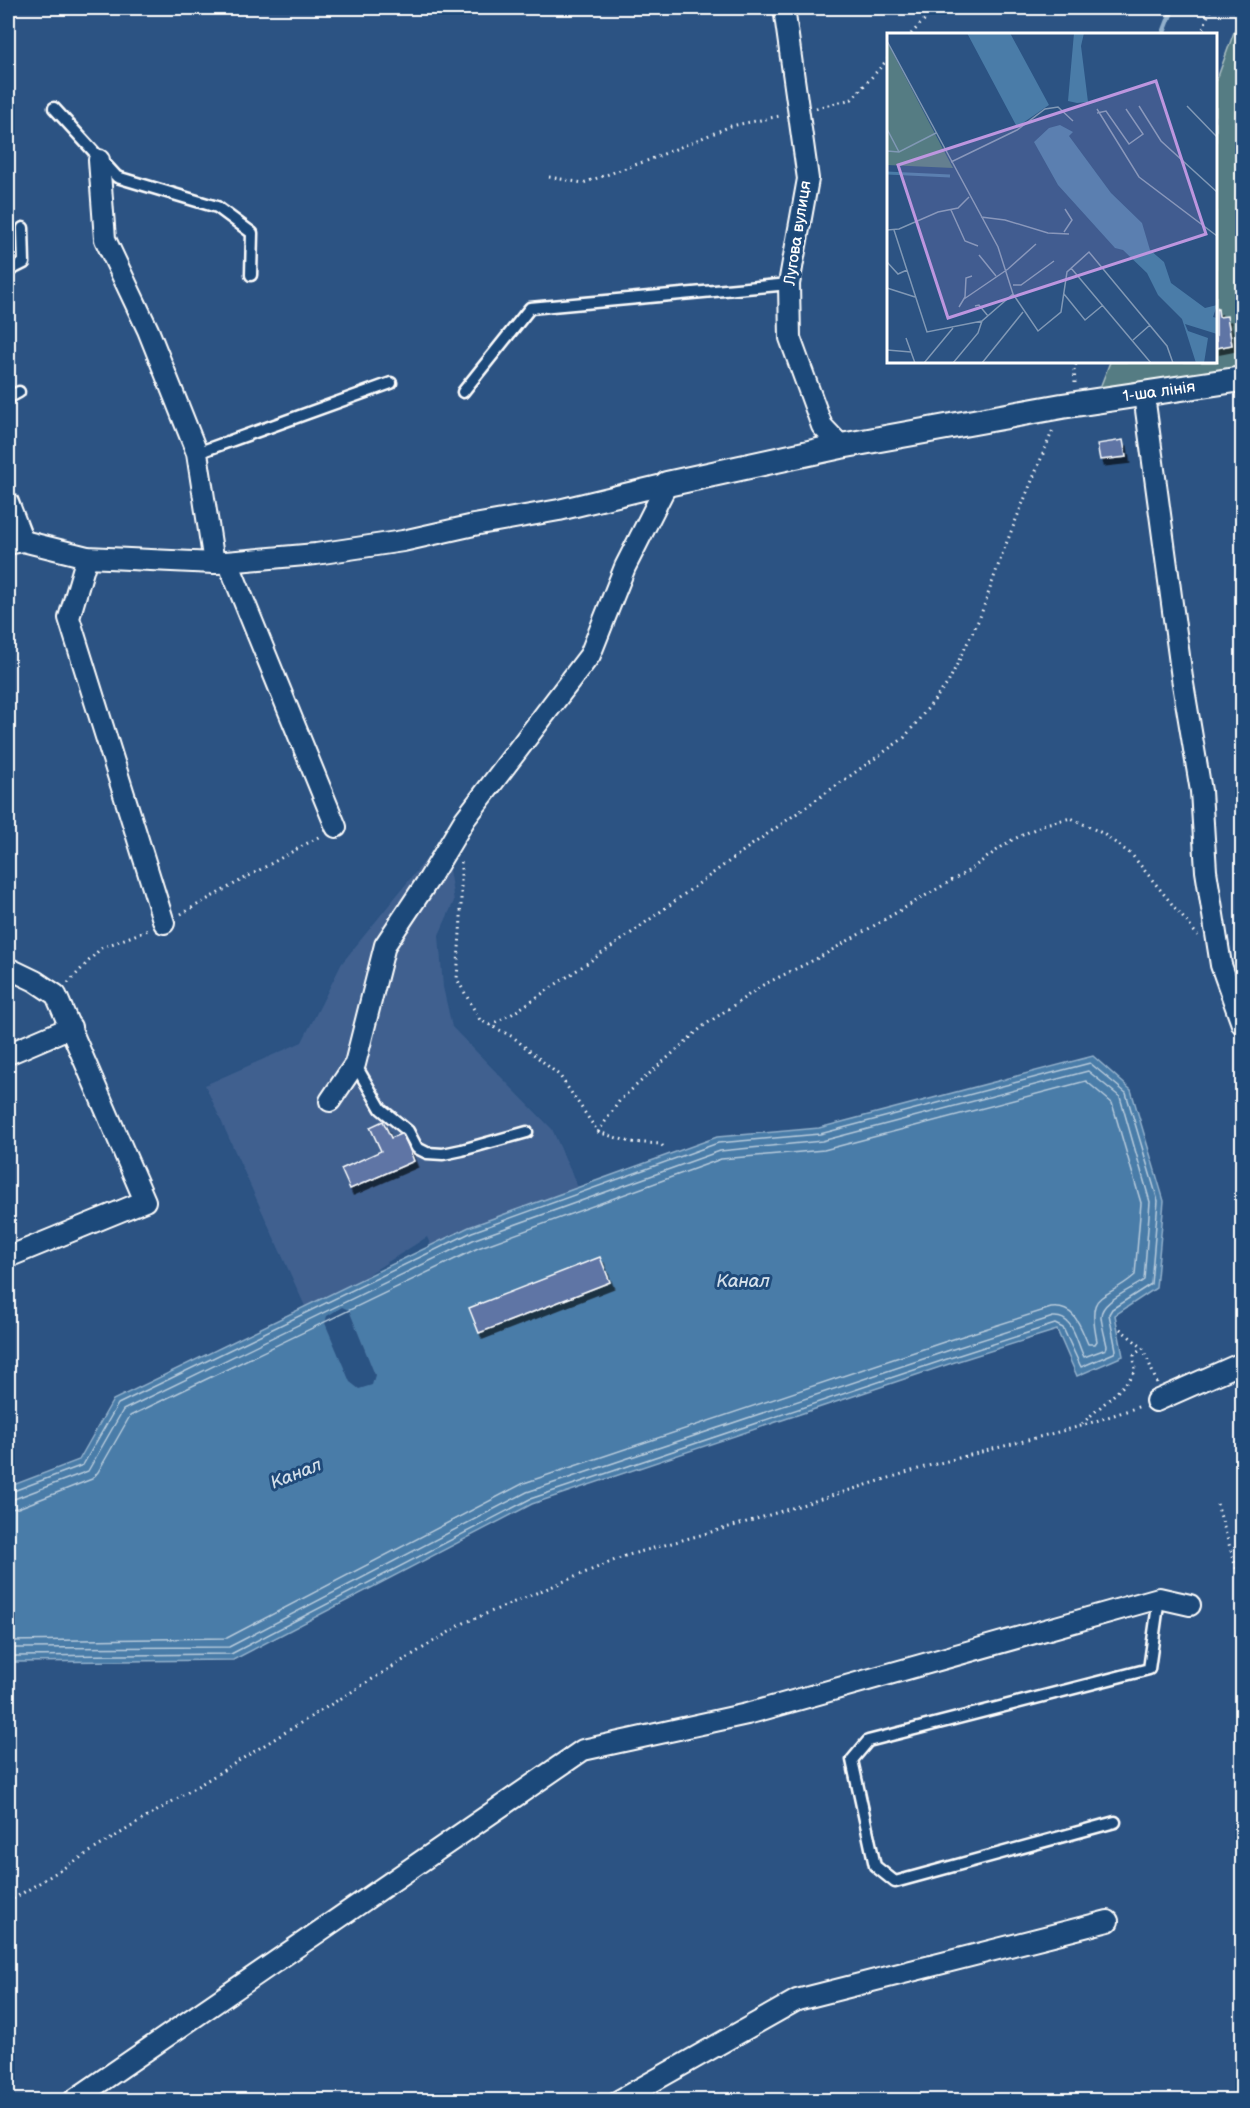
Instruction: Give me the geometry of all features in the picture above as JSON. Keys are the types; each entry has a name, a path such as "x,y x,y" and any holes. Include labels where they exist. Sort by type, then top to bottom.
{"street":[{"name":"Лугова вулиця","path":"784,8 808,179 789,284 790,338 822,426 841,446"},
{"path":"99,160 105,239 148,330 197,453 221,562 336,827"},
{"name":"1-ша лінія","path":"667,484 841,446 1069,405 1242,379"},
{"path":"1144,395 1182,678 1201,791 1206,871 1221,965 1242,1024"},
{"path":"8,502 15,542 87,557 221,562 316,554 403,541 474,525 560,510 667,484"},
{"path":"330,1101 355,1064 385,945 465,819 590,655 625,567 667,484"},
{"path":"87,557 69,618 164,923"},
{"path":"8,968 35,981 56,995 145,1201 8,1257"},
{"path":"8,1054 71,1026"},
{"path":"1160,1400 1242,1363"},
{"path":"74,2100 583,1750 747,1714 1159,1598 1190,1605"},
{"path":"620,2100 797,2000 1108,1921"}],"lane":[{"path":"54,108 99,160 117,177 217,207 252,233 251,275"},
{"path":"8,271 24,263 23,228"},
{"path":"463,392 530,308 789,284"},
{"path":"197,453 391,383"},
{"path":"8,398 19,392"},
{"path":"355,1064 381,1109 408,1131 417,1148 427,1153 443,1154 527,1132"},
{"path":"1115,1822 895,1882 875,1866 852,1760 868,1740 1149,1669 1159,1598"}],"path":[{"path":"912,33 939,8"},
{"path":"1201,33 1211,8"},
{"path":"549,177 583,183 649,160 731,126 800,113 852,99 887,60"},
{"path":"490,1025 512,1014 623,939 904,738 948,683 980,617 1005,549 1069,405"},
{"path":"598,1132 620,1100 711,1021 763,985 820,957 968,871 1010,841 1045,824 1071,819 1102,833 1132,855 1199,938"},
{"path":"56,995 101,948 164,923 336,827"},
{"path":"458,832 461,918 458,979 480,1020 513,1037 560,1076 598,1132 630,1142 661,1144 665,1149"},
{"path":"8,1902 464,1623 625,1556 740,1524 928,1466 1081,1425 1160,1400 1143,1348 1120,1329"},
{"path":"1081,1425 1101,1404 1122,1389 1135,1372 1134,1354 1143,1348"},
{"path":"1217,1504 1242,1588"},
{"path":"1242,1624 1235,1638 1242,1652"}],"shaded area":[{"path":"432,852 449,869 454,901 439,935 443,987 452,1027 552,1129 620,1282 474,1348 427,1237 308,1313 205,1085 302,1042 342,963"}],"green space":[{"path":"1242,10 1242,373 1096,398 1110,363 1217,363 1217,79"}],"water":[{"name":"Канал","path":"1093,1056 1131,1090 1164,1201 1156,1288 1115,1315 1123,1356 1077,1376 1057,1330 532,1504 233,1660 15,1662 8,1666 8,1487 79,1460 113,1400 469,1227 717,1137 819,1128"}],"pier":[{"path":"342,1307 349,1310 375,1375 372,1385 359,1389 350,1382 325,1323 327,1316"}],"building":[{"path":"1217,309 1219,317 1227,316 1232,345 1217,348"},
{"path":"1123,440 1126,457 1100,460 1097,444"},
{"path":"383,1121 391,1138 403,1133 414,1161 350,1189 341,1169 381,1151 370,1127"},
{"path":"600,1257 610,1282 479,1333 469,1308"}],"waterway":[{"path":"1163,33 1173,8"}]}
